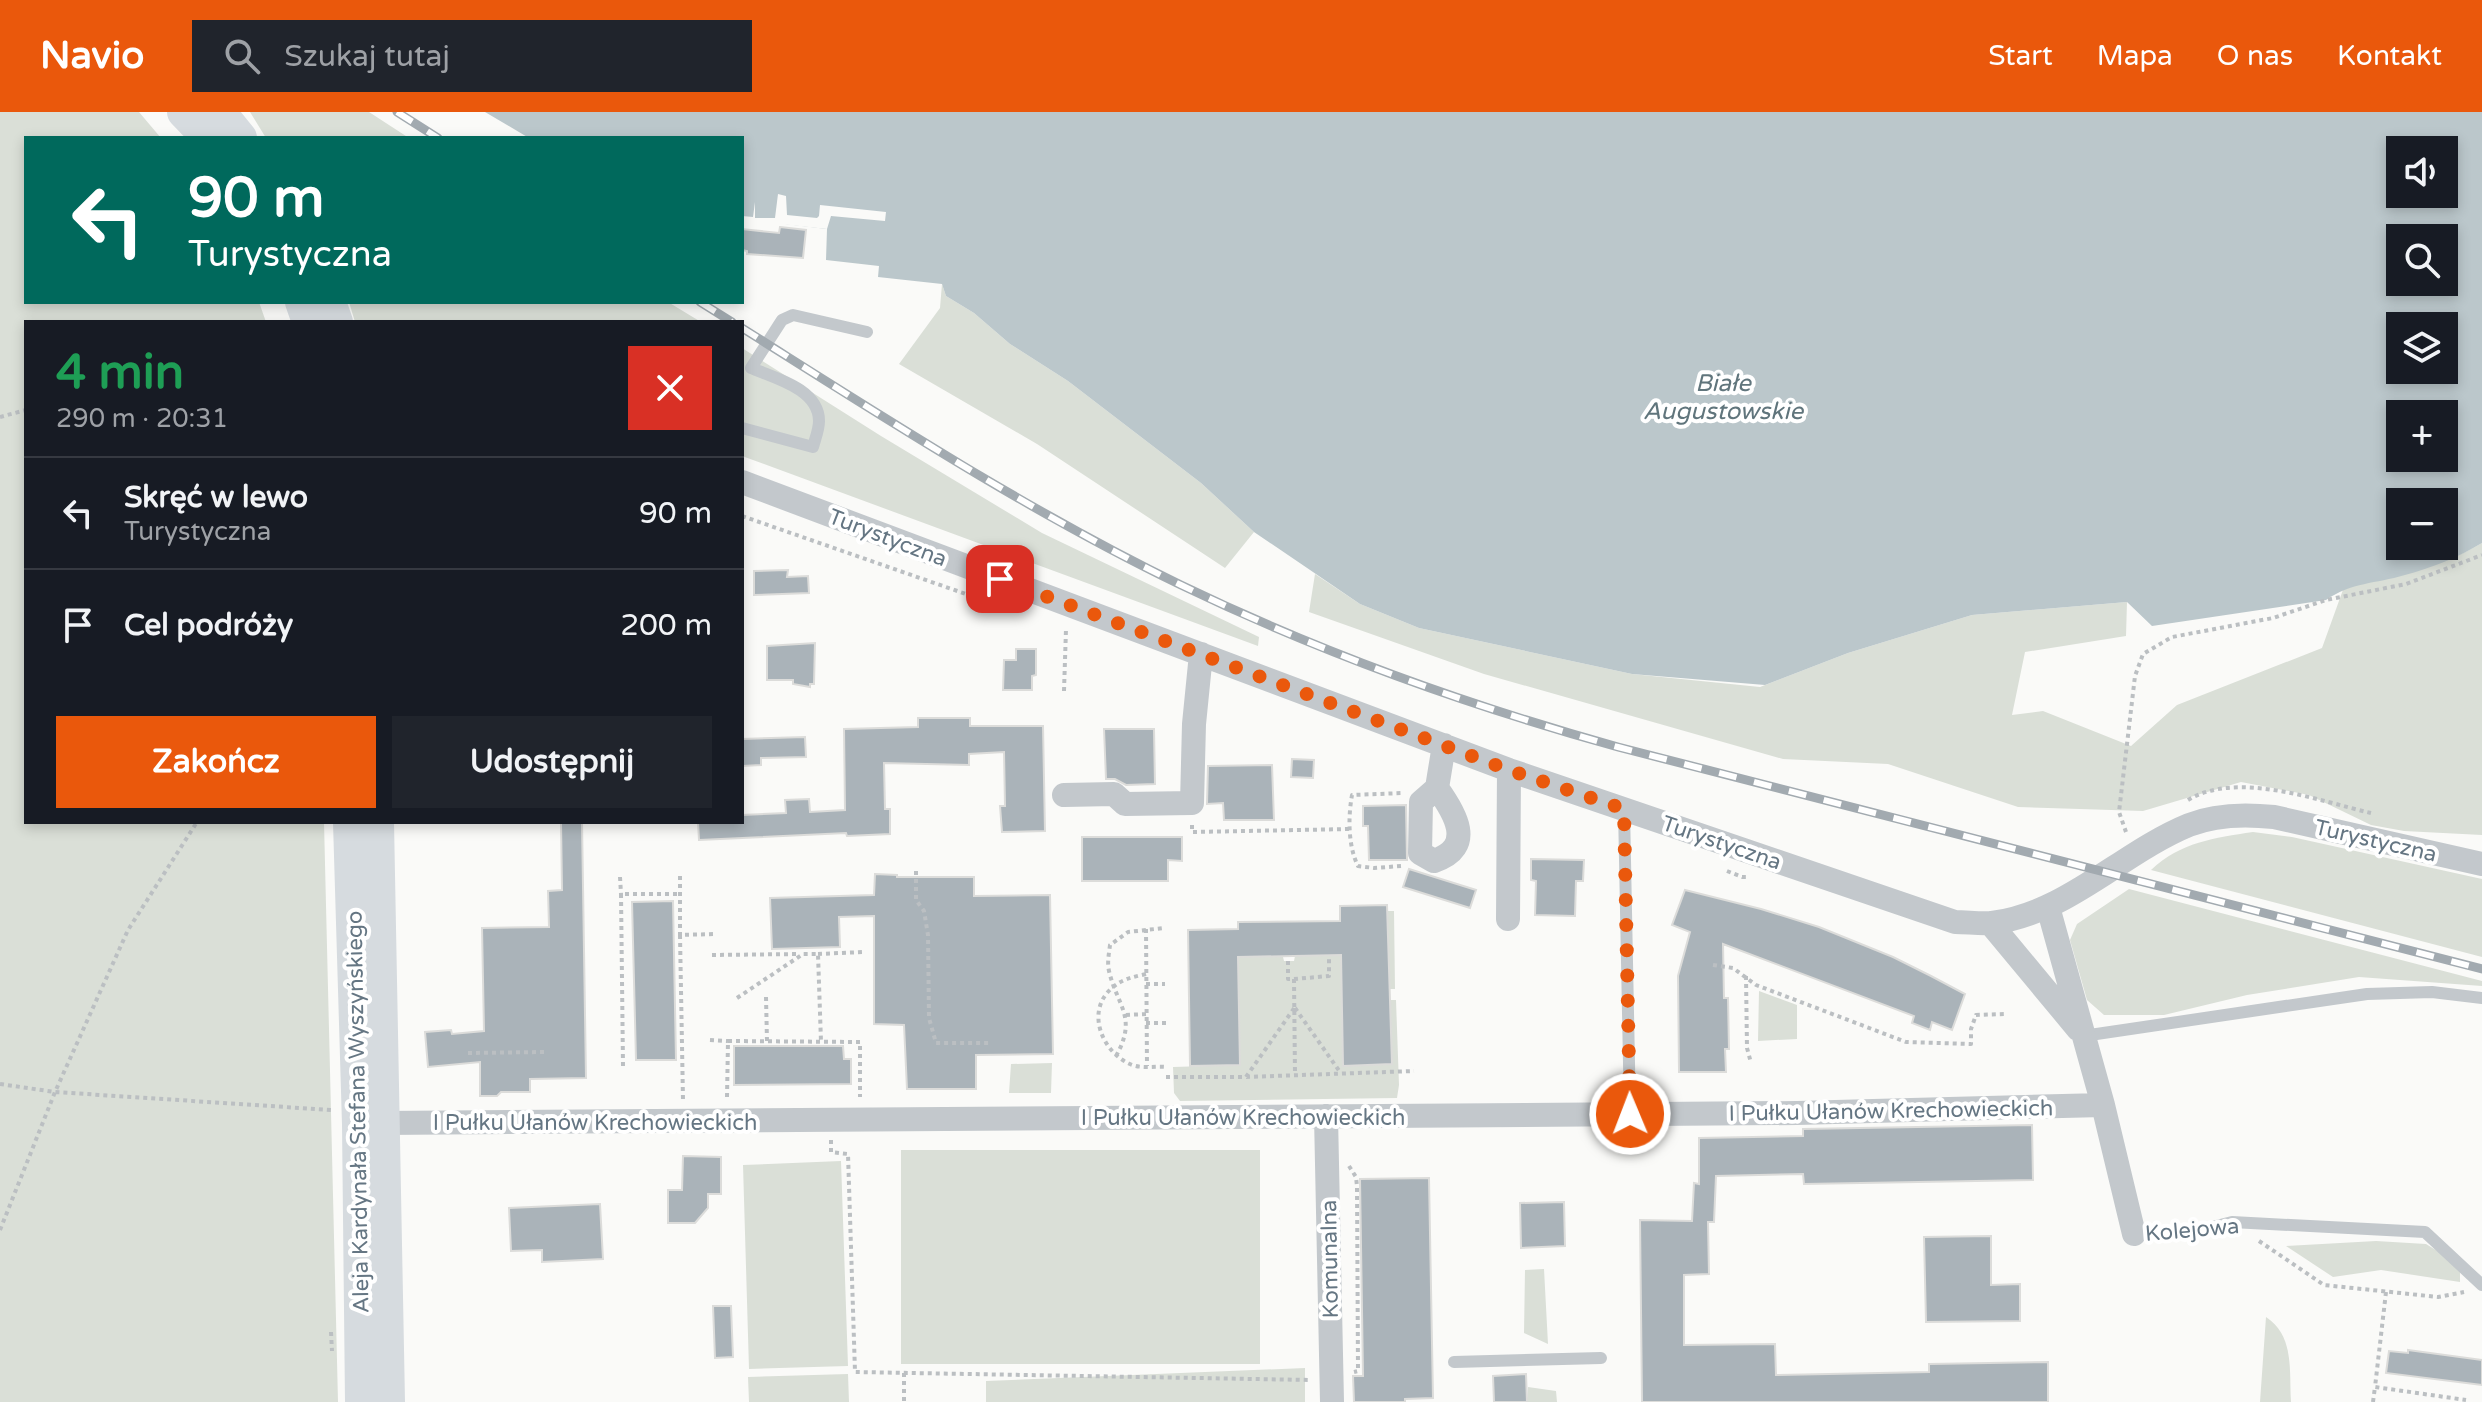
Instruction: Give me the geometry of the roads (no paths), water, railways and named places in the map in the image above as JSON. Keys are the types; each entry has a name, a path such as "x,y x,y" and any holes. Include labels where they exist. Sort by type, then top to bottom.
{"main road":[{"path":"184,112 207,136"},
{"path":"219,112 238,136"},
{"name":"Aleja Kardynała Stefana Wyszyńskiego","path":"350,824 360,1119 374,1350 388,1402"},
{"name":"Aleja Kardynała Stefana Wyszyńskiego","path":"360,1119 377,824"},
{"name":"Aleja Kardynała Stefana Wyszyńskiego","path":"362,1402 374,1350"}],"street":[{"name":"Turystyczna","path":"744,483 1509,770 1955,922 1990,923 2048,907 2191,824 2246,814 2274,817 2482,864"},
{"path":"1064,795 1114,794 1125,804 1192,803 1194,724 1201,654"},
{"path":"1437,788 1457,822 1458,843 1449,856 1434,861 1420,853 1421,802 1437,788 1444,745"},
{"path":"1508,919 1509,770"},
{"name":"Kolejowa","path":"2048,907 2103,1105 2134,1234"},
{"name":"Kolejowa","path":"1990,923 2083,1036"},
{"name":"I Pułku Ułanów Krechowieckich","path":"360,1119 1630,1114 2103,1105"},
{"name":"Komunalna","path":"1323,1396 1326,1116"}],"lane":[{"path":"744,429 813,447 819,423 813,402 804,393 747,366 786,316 867,332"},
{"path":"1624,809 1630,1114"},
{"path":"2083,1036 2367,994 2432,992 2482,998"},
{"name":"Kolejowa","path":"2134,1234 2185,1234 2232,1222 2425,1232 2482,1285"},
{"path":"1454,1362 1601,1358"}],"water":[{"name":"Białe Augustowskie","path":"485,112 2482,112 2482,543 2458,555 2458,488 2386,488 2386,560 2447,560 2355,587 2326,600 2152,626 2127,602 1972,615 1848,653 1765,685 1632,674 1419,628 1360,604 1254,532 1201,483 1068,381 1010,344 974,313 946,296 942,284 878,277 879,266 826,260 827,229 744,219 744,136 526,136"}],"railway":[{"path":"397,112 435,136"},
{"path":"703,304 729,320"},
{"path":"744,329 958,462 1124,556 1234,610 1396,676 1506,714 1618,747 2482,969"}]}
